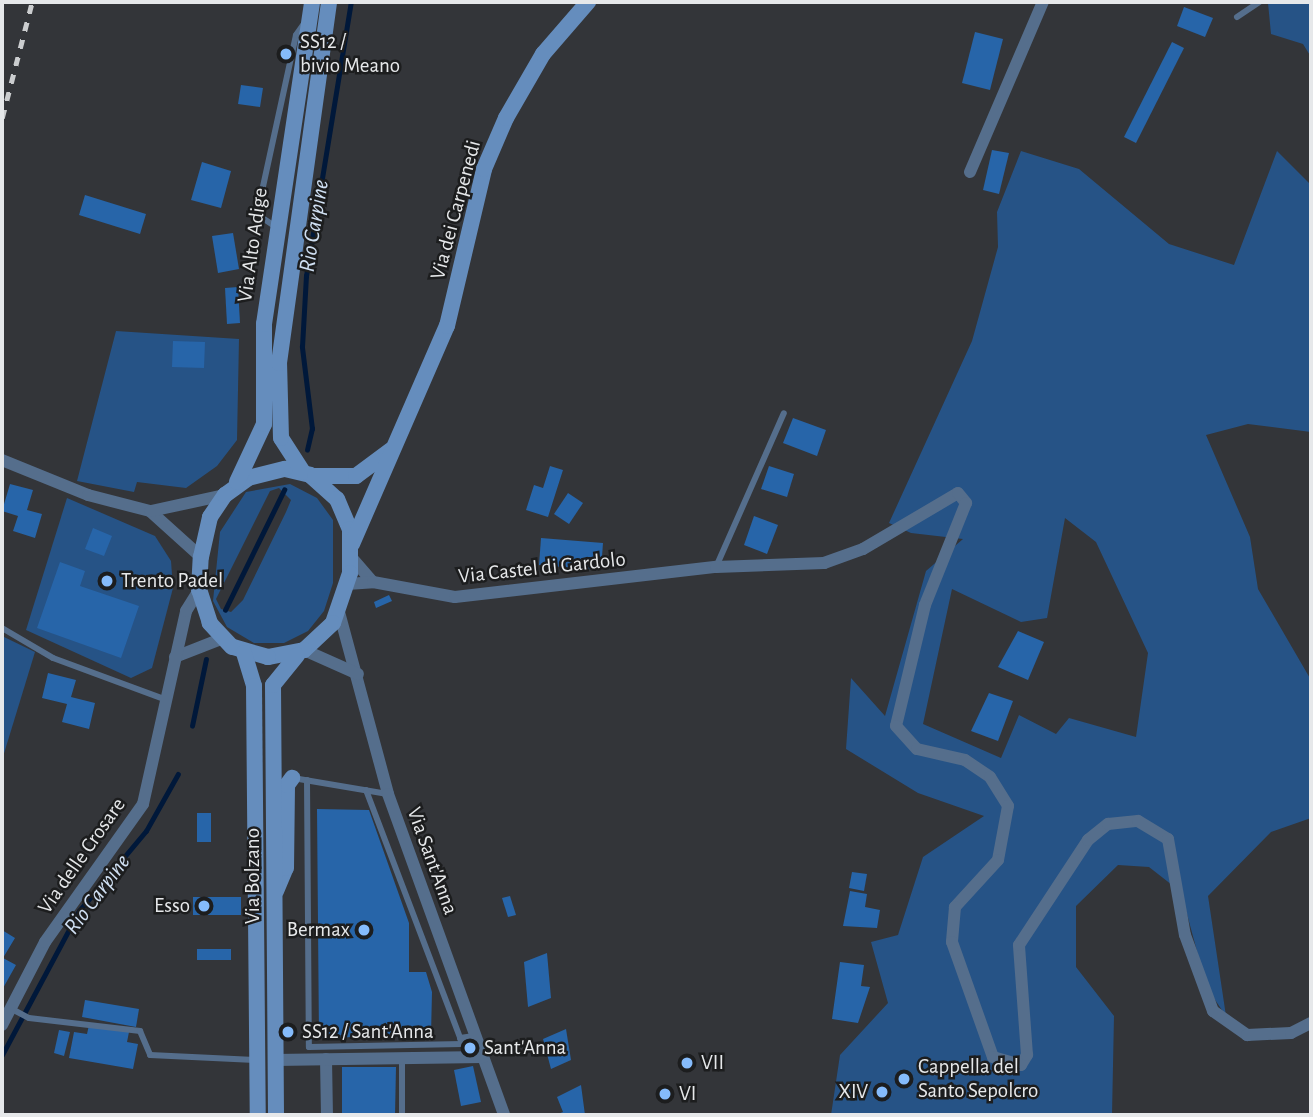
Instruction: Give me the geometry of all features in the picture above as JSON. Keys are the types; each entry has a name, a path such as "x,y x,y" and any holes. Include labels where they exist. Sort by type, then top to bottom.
{"main road":[{"name":"Via Alto Adige","path":"230,491 264,424 264,324 276,228 312,2"},
{"name":"Via Alto Adige","path":"306,474 281,438 279,363 329,2"},
{"name":"Via dei Carpenedi","path":"351,550 447,326 484,169 506,117 543,54 588,2"},
{"path":"306,474 337,499 351,550 347,584 339,612 304,650 268,657 244,653 222,639 199,590 201,557 210,517 230,491 268,470 356,476 396,446"},
{"name":"Via Bolzano","path":"276,1115 273,685 280,668 304,650"},
{"name":"Via Bolzano","path":"244,653 254,686 258,1115"},
{"path":"274,897 286,868 287,785 299,779"}],"street":[{"path":"970,172 1043,2"},
{"path":"2,460 88,495 150,511 201,557"},
{"path":"150,511 230,491"},
{"name":"Via Castel di Gardolo","path":"347,584 373,582 455,597 716,567 824,563 863,549 938,501 958,494 967,503 925,605 896,726 917,750 965,761 990,777 1008,806 998,860 956,907 952,942 993,1057 1021,1065 1027,1055 1019,945 1088,840 1108,824 1138,821 1168,839 1185,935 1213,1011 1226,1026 1247,1035 1291,1033 1311,1023"},
{"path":"351,550 373,582"},
{"name":"Via delle Crosare","path":"2,1025 13,1009 46,942 143,804 164,699 186,611 199,590"},
{"name":"Via Sant'Anna","path":"339,612 358,674 388,794 504,1115"},
{"path":"174,657 222,639"},
{"path":"304,650 358,674"},
{"path":"275,1060 483,1057"},
{"path":"326,1059 327,1115"}],"lane":[{"path":"1237,17 1259,2"},
{"path":"716,567 784,413"},
{"path":"2,628 52,657 164,699"},
{"path":"366,790 462,1044 309,1047 299,779 366,790 388,794"},
{"path":"13,1009 29,1018 140,1031 150,1055 257,1060"},
{"path":"460,1038 474,1036"},
{"path":"402,1058 402,1115"}],"shaded area":[{"path":"1311,2 1311,57 1303,44 1271,34 1268,3"},
{"path":"1021,151 1079,169 1169,244 1234,265 1277,151 1311,185 1311,432 1248,424 1206,435 1250,537 1258,589 1311,680 1311,818 1271,832 1208,896 1226,1016 1207,988 1181,892 1149,867 1118,865 1076,906 1076,967 1114,1016 1112,1115 831,1115 840,1055 888,1003 871,942 898,935 923,857 984,816 918,793 846,749 851,678 885,716 926,571 963,539 911,533 889,523 972,341 998,247 997,212","holes":["1065,518 1096,542 1148,653 1136,737 1069,718 1056,734 1019,715 1001,758 923,724 952,589 1021,622 1047,618"]},
{"path":"116,331 239,339 237,440 217,466 186,488 137,482 134,492 77,481"},
{"path":"290,484 317,498 333,520 333,583 324,611 308,631 284,643 254,643 227,627 213,601 220,532 246,492","holes":["279,488 291,500 243,600 231,612 221,609 216,599 270,491"]},
{"name":"Trento Padel","path":"67,498 155,536 171,561 173,588 152,668 131,678 26,630"},
{"path":"2,636 35,652 2,760"}],"building":[{"path":"1184,7 1213,18 1205,37 1177,26"},
{"path":"975,32 1003,39 990,90 962,83"},
{"path":"1172,42 1184,48 1136,143 1124,137"},
{"path":"241,85 263,88 260,107 238,104"},
{"path":"992,150 1009,153 999,194 983,190"},
{"path":"202,162 231,171 221,208 191,200"},
{"path":"85,195 146,214 140,234 79,215"},
{"path":"233,233 239,269 218,273 212,236"},
{"path":"238,287 240,323 227,324 225,288"},
{"path":"173,341 205,342 204,368 172,367"},
{"path":"793,418 826,430 817,456 783,443"},
{"path":"550,466 563,470 548,517 526,510 534,485 543,488"},
{"path":"769,466 794,474 787,497 761,489"},
{"path":"10,484 33,490 27,510 42,514 35,538 13,531 18,516 2,511"},
{"path":"568,493 583,503 569,524 554,514"},
{"path":"754,516 778,525 767,554 744,545"},
{"path":"93,528 112,536 104,556 85,549"},
{"path":"541,538 603,543 601,570 539,565"},
{"path":"60,562 85,571 80,586 139,606 121,658 37,628"},
{"path":"389,595 392,601 376,608 374,602"},
{"path":"1018,631 1044,642 1028,680 998,667"},
{"path":"48,673 76,680 71,697 95,703 89,729 62,722 67,704 42,698"},
{"path":"989,693 1013,701 998,741 971,731"},
{"name":"Bermax","path":"317,809 369,810 409,923 409,972 426,972 432,992 431,1035 319,1038"},
{"path":"197,813 211,813 211,842 197,842"},
{"path":"852,872 867,874 864,891 849,888"},
{"path":"850,891 867,894 865,907 880,910 877,928 843,926"},
{"path":"510,896 516,915 508,917 502,898"},
{"path":"193,897 241,897 241,915 193,915"},
{"path":"2,930 15,938 3,958 16,965 2,990"},
{"path":"197,949 231,949 231,960 197,960"},
{"path":"547,953 551,998 528,1007 524,962"},
{"path":"840,962 864,965 861,986 870,987 858,1023 832,1019"},
{"path":"85,1000 139,1009 136,1027 82,1017"},
{"path":"89,1025 129,1032 127,1042 138,1044 133,1069 69,1058 74,1032 87,1034"},
{"path":"566,1029 571,1060 551,1069 543,1039"},
{"path":"59,1030 70,1032 64,1056 54,1053"},
{"path":"473,1066 481,1102 461,1106 454,1070"},
{"path":"342,1067 396,1067 395,1115 342,1115"},
{"path":"909,1074 912,1083 900,1087 897,1077"},
{"path":"581,1085 585,1115 555,1115 563,1112 557,1097"}],"waterway":[{"name":"Rio Carpine","path":"307,450 312,429 302,347 306,276 351,2"},
{"name":"Rio Carpine","path":"225,610 284,490"},
{"name":"Rio Carpine","path":"192,726 206,659"},
{"name":"Rio Carpine","path":"2,1055 79,911 146,831 178,774"}],"railway":[{"path":"2,118 32,2"}],"place":[{"name":"SS12 / bivio Meano","path":"286,54"},
{"name":"Trento Padel","path":"107,581"},
{"name":"Esso","path":"204,906"},
{"name":"Bermax","path":"364,930"},
{"name":"SS12 / Sant'Anna","path":"288,1032"},
{"name":"Sant'Anna","path":"470,1048"},
{"name":"VII","path":"687,1063"},
{"name":"Cappella del Santo Sepolcro","path":"904,1079"},
{"name":"XIV","path":"882,1092"},
{"name":"VI","path":"665,1094"}]}
